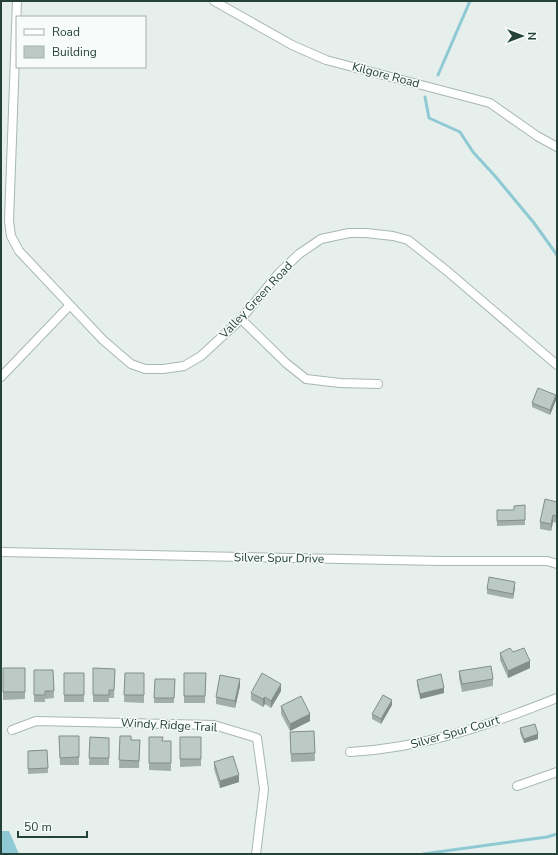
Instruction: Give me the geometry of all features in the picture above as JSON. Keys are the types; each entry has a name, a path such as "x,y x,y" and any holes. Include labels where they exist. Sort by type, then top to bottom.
{"street":[{"name":"Valley Green Road","path":"16,16 17,1"},
{"name":"Kilgore Road","path":"214,1 292,45 326,60 490,103 537,136 557,147"},
{"name":"Valley Green Road","path":"16,25 8,221 11,236 19,251 103,340 131,364 145,369 163,369 184,366 201,356 241,319 279,272 299,254 321,239 349,234 366,233 393,236 408,240 557,365"},
{"path":"1,377 70,305"},
{"path":"241,319 286,363 306,379 340,383 378,384"},
{"name":"Silver Spur Drive","path":"1,552 440,561 522,561 557,564"},
{"name":"Silver Spur Court","path":"350,752 375,751 420,744 476,728 557,698"},
{"name":"Windy Ridge Trail","path":"12,730 36,721 214,725 257,738 264,789 256,854"},
{"path":"517,786 557,772"}],"water":[{"path":"1,831 9,831 19,854 1,854"}],"building":[{"path":"538,388 556,395 550,410 532,403"},
{"path":"545,499 557,502 557,516 553,515 551,524 540,522"},
{"path":"525,505 525,520 497,521 497,510 514,510 514,506"},
{"path":"489,577 515,582 513,594 487,589"},
{"path":"510,648 513,652 524,648 530,661 508,671 500,653"},
{"path":"491,666 493,679 462,684 459,671"},
{"path":"3,668 25,668 25,692 3,692"},
{"path":"93,668 115,669 114,690 109,690 109,695 93,695"},
{"path":"34,670 53,670 54,691 45,691 45,695 34,695"},
{"path":"64,673 84,673 84,695 64,695"},
{"path":"125,673 144,673 144,695 124,695"},
{"path":"184,673 206,673 205,696 184,696"},
{"path":"262,673 281,684 271,701 265,697 263,699 251,693"},
{"path":"441,674 444,688 420,694 417,680"},
{"path":"220,675 240,679 235,701 216,697"},
{"path":"155,679 175,679 174,698 154,698"},
{"path":"383,695 392,700 381,719 372,714"},
{"path":"301,696 310,714 290,724 281,706"},
{"path":"535,724 538,734 524,739 520,728"},
{"path":"314,731 315,753 291,754 290,732"},
{"path":"59,736 79,736 79,757 60,758"},
{"path":"120,736 131,736 131,740 140,740 139,761 119,760"},
{"path":"90,737 109,738 109,758 89,758"},
{"path":"149,737 163,737 162,741 171,741 171,763 149,763"},
{"path":"180,737 201,737 201,759 180,759"},
{"path":"47,750 48,768 28,769 28,751"},
{"path":"233,756 239,775 220,781 214,762"}],"waterway":[{"path":"438,75 470,1"},
{"path":"425,97 429,118 460,132 473,152 534,223 557,255"},
{"path":"423,854 547,837 557,834"}]}
